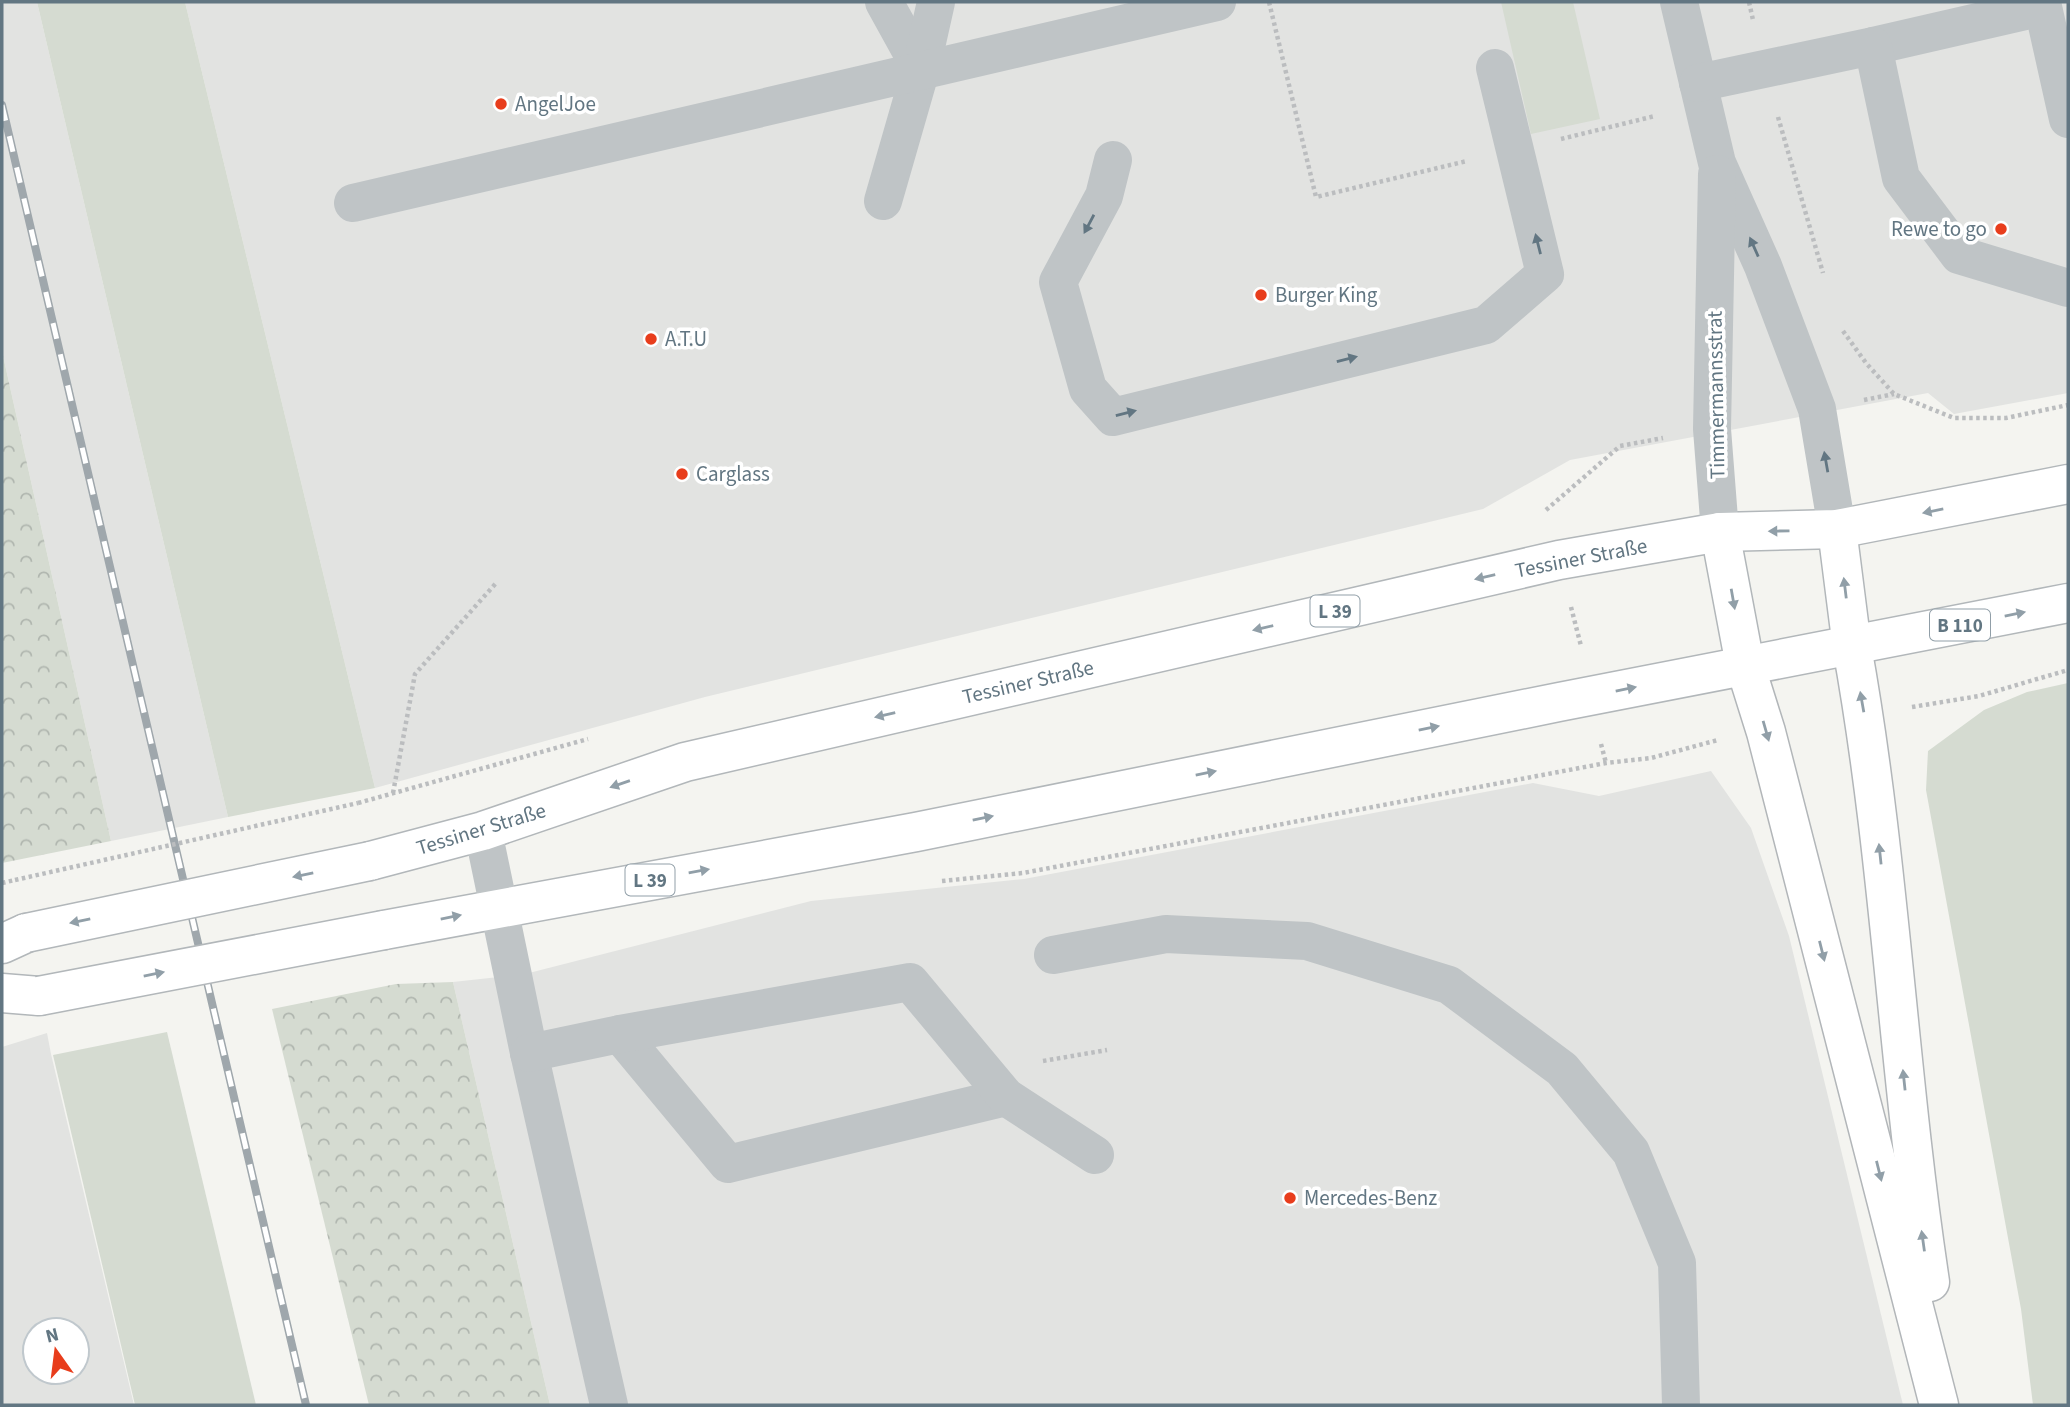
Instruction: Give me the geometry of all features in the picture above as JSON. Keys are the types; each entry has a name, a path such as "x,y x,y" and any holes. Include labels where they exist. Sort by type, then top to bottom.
{"main road":[{"name":"Tessiner Straße","path":"14,938 370,861 483,831 685,762 1559,560 1720,532 1837,529 2068,484"},
{"path":"1837,529 1870,758 1917,1197 1948,1405"},
{"name":"Timmermannsstrat","path":"1720,532 1745,666 1766,732 1939,1405"},
{"name":"B 110","path":"1852,647 2068,603"},
{"name":"L 39","path":"2,993 39,996 499,907 916,832 1590,696 1852,647"}],"street":[{"path":"884,2 921,69"},
{"path":"883,201 921,69 936,2"},
{"path":"353,203 1217,2"},
{"name":"Timmermannsstrat","path":"1679,2 1717,163 1763,266 1817,409 1837,529"},
{"path":"1701,94 1765,70 1873,46 1950,15 2055,5 2068,119"},
{"path":"1873,46 1901,178 1959,255 2068,288"},
{"path":"1113,160 1104,196 1058,282 1088,389 1113,416 1486,325 1545,274 1495,68"},
{"name":"Timmermannsstrat","path":"1717,163 1712,429 1720,532"},
{"path":"483,831 528,1052 609,1405"},
{"path":"1053,955 1167,934 1307,941 1449,985 1562,1069 1631,1152 1677,1263 1681,1405"},
{"path":"528,1052 910,982 1006,1097 1095,1154"},
{"path":"621,1034 728,1164 1006,1097"}],"path":[{"path":"1269,2 1316,197 1515,150 1701,94"},
{"path":"1749,2 1765,70 1827,286"},
{"path":"1839,325 1894,394 1954,418 2006,418 2068,405"},
{"path":"1547,510 1578,630 1606,763 1651,758 1696,745"},
{"path":"393,793 415,674 497,582"},
{"path":"1944,702 1979,696 2068,670"},
{"path":"2,883 358,803"}],"shaded area":[{"path":"2,2 37,2 228,817 111,841 2,351"},
{"path":"185,2 2068,2 2068,393 1954,414 1928,393 1570,460 1483,509 705,697 375,788"},
{"path":"1711,771 1751,828 1789,936 1903,1405 550,1405 453,982 525,974 811,901 1024,879 1533,783 1599,796"},
{"path":"47,1033 134,1405 2,1405 2,1047"}],"green space":[{"path":"37,2 185,2 375,788 228,817"},
{"path":"1501,2 1573,2 1600,119 1531,134"},
{"path":"2,351 111,841 2,863"},
{"path":"2068,683 2068,1405 2033,1405 2021,1309 1926,790 1928,751 1984,710 2027,692"},
{"path":"453,982 550,1405 369,1405 272,1009 396,984"},
{"path":"167,1032 256,1405 135,1405 53,1055"}],"railway":[{"path":"2,105 306,1405"}],"place":[{"name":"AngelJoe","path":"501,104"},
{"name":"Rewe to go","path":"2001,229"},
{"name":"Burger King","path":"1261,295"},
{"name":"A.T.U","path":"651,339"},
{"name":"Carglass","path":"682,474"},
{"name":"Mercedes-Benz","path":"1290,1198"}]}
